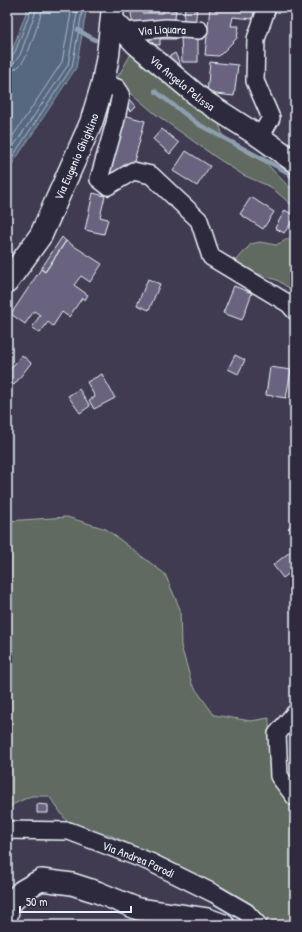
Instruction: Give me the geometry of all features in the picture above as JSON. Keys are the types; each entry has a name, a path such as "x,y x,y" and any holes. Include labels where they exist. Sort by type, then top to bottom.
{"main road":[{"name":"Via Eugenio Ghighlino","path":"7,282 41,235 91,123 102,83 116,19"}],"street":[{"path":"260,137 271,118 255,81 256,38 267,7"},
{"name":"Via Angelo Pelissa","path":"116,19 136,44 204,100 295,162"},
{"name":"Via Liquara","path":"116,19 166,28 199,30"},
{"path":"102,83 117,88 121,94 99,179 108,186 132,171 151,175 199,220 211,256 289,304 295,311"},
{"path":"295,713 277,734 279,776 295,797"},
{"name":"Via Andrea Parodi","path":"7,830 69,831 150,862 215,894 246,912 258,925"},
{"path":"7,916 9,906 22,891 41,880 72,884 97,892 138,909 207,919 224,925"}],"shaded area":[{"path":"131,54 218,121 223,136 235,146 267,164 289,187 295,188 295,208 271,187 243,175 214,156 154,113 116,80"},
{"path":"295,229 295,292 277,280 240,268 235,262 251,244 260,242 276,245 290,238"},
{"path":"67,517 106,529 165,574 180,609 181,646 192,684 214,715 251,721 269,718 269,750 277,787 295,810 295,925 270,925 251,908 167,866 125,842 108,834 89,834 68,823 49,796 31,796 14,804 7,810 7,521"}],"water":[{"path":"28,7 87,7 76,68 7,172 7,58 12,51"}],"building":[{"path":"130,7 142,7 143,13 163,13 163,9 176,10 174,26 133,26"},
{"path":"185,7 197,7 195,27 183,26"},
{"path":"210,7 254,7 253,19 233,17 231,26 239,26 237,38 219,56 205,55"},
{"path":"144,31 178,31 178,39 160,39 160,45 143,44"},
{"path":"181,34 198,34 198,62 182,62"},
{"path":"175,53 182,68 177,73 163,60"},
{"path":"210,62 238,65 234,96 207,93"},
{"path":"128,97 136,106 131,111 123,102"},
{"path":"124,115 145,121 133,165 125,163 121,177 108,174"},
{"path":"162,129 179,143 170,154 153,139"},
{"path":"186,151 210,166 197,186 173,171"},
{"path":"93,193 105,196 100,217 108,219 104,234 85,230"},
{"path":"251,197 274,212 263,229 240,214"},
{"path":"285,210 295,216 295,218 284,233 275,228"},
{"path":"62,237 66,241 45,272 41,269"},
{"path":"66,241 102,264 90,282 81,276 74,285 88,295 85,300 82,298 69,317 62,312 53,326 48,322 40,333 32,328 40,315 34,311 25,324 11,314 41,269 45,272"},
{"path":"148,279 160,284 149,310 137,305"},
{"path":"234,286 252,293 242,320 223,313"},
{"path":"22,355 31,363 14,385 7,379 7,373"},
{"path":"235,355 245,360 238,374 228,369"},
{"path":"270,367 291,370 286,398 266,395"},
{"path":"102,374 115,398 94,409 89,400 95,397 87,382"},
{"path":"79,389 90,406 80,413 68,396"},
{"path":"295,521 295,535 288,528"},
{"path":"295,548 295,569 283,578 273,565"},
{"path":"37,804 48,805 48,813 37,813"}],"waterway":[{"path":"78,30 95,40"},
{"path":"155,91 198,124 287,172 295,180"}]}
